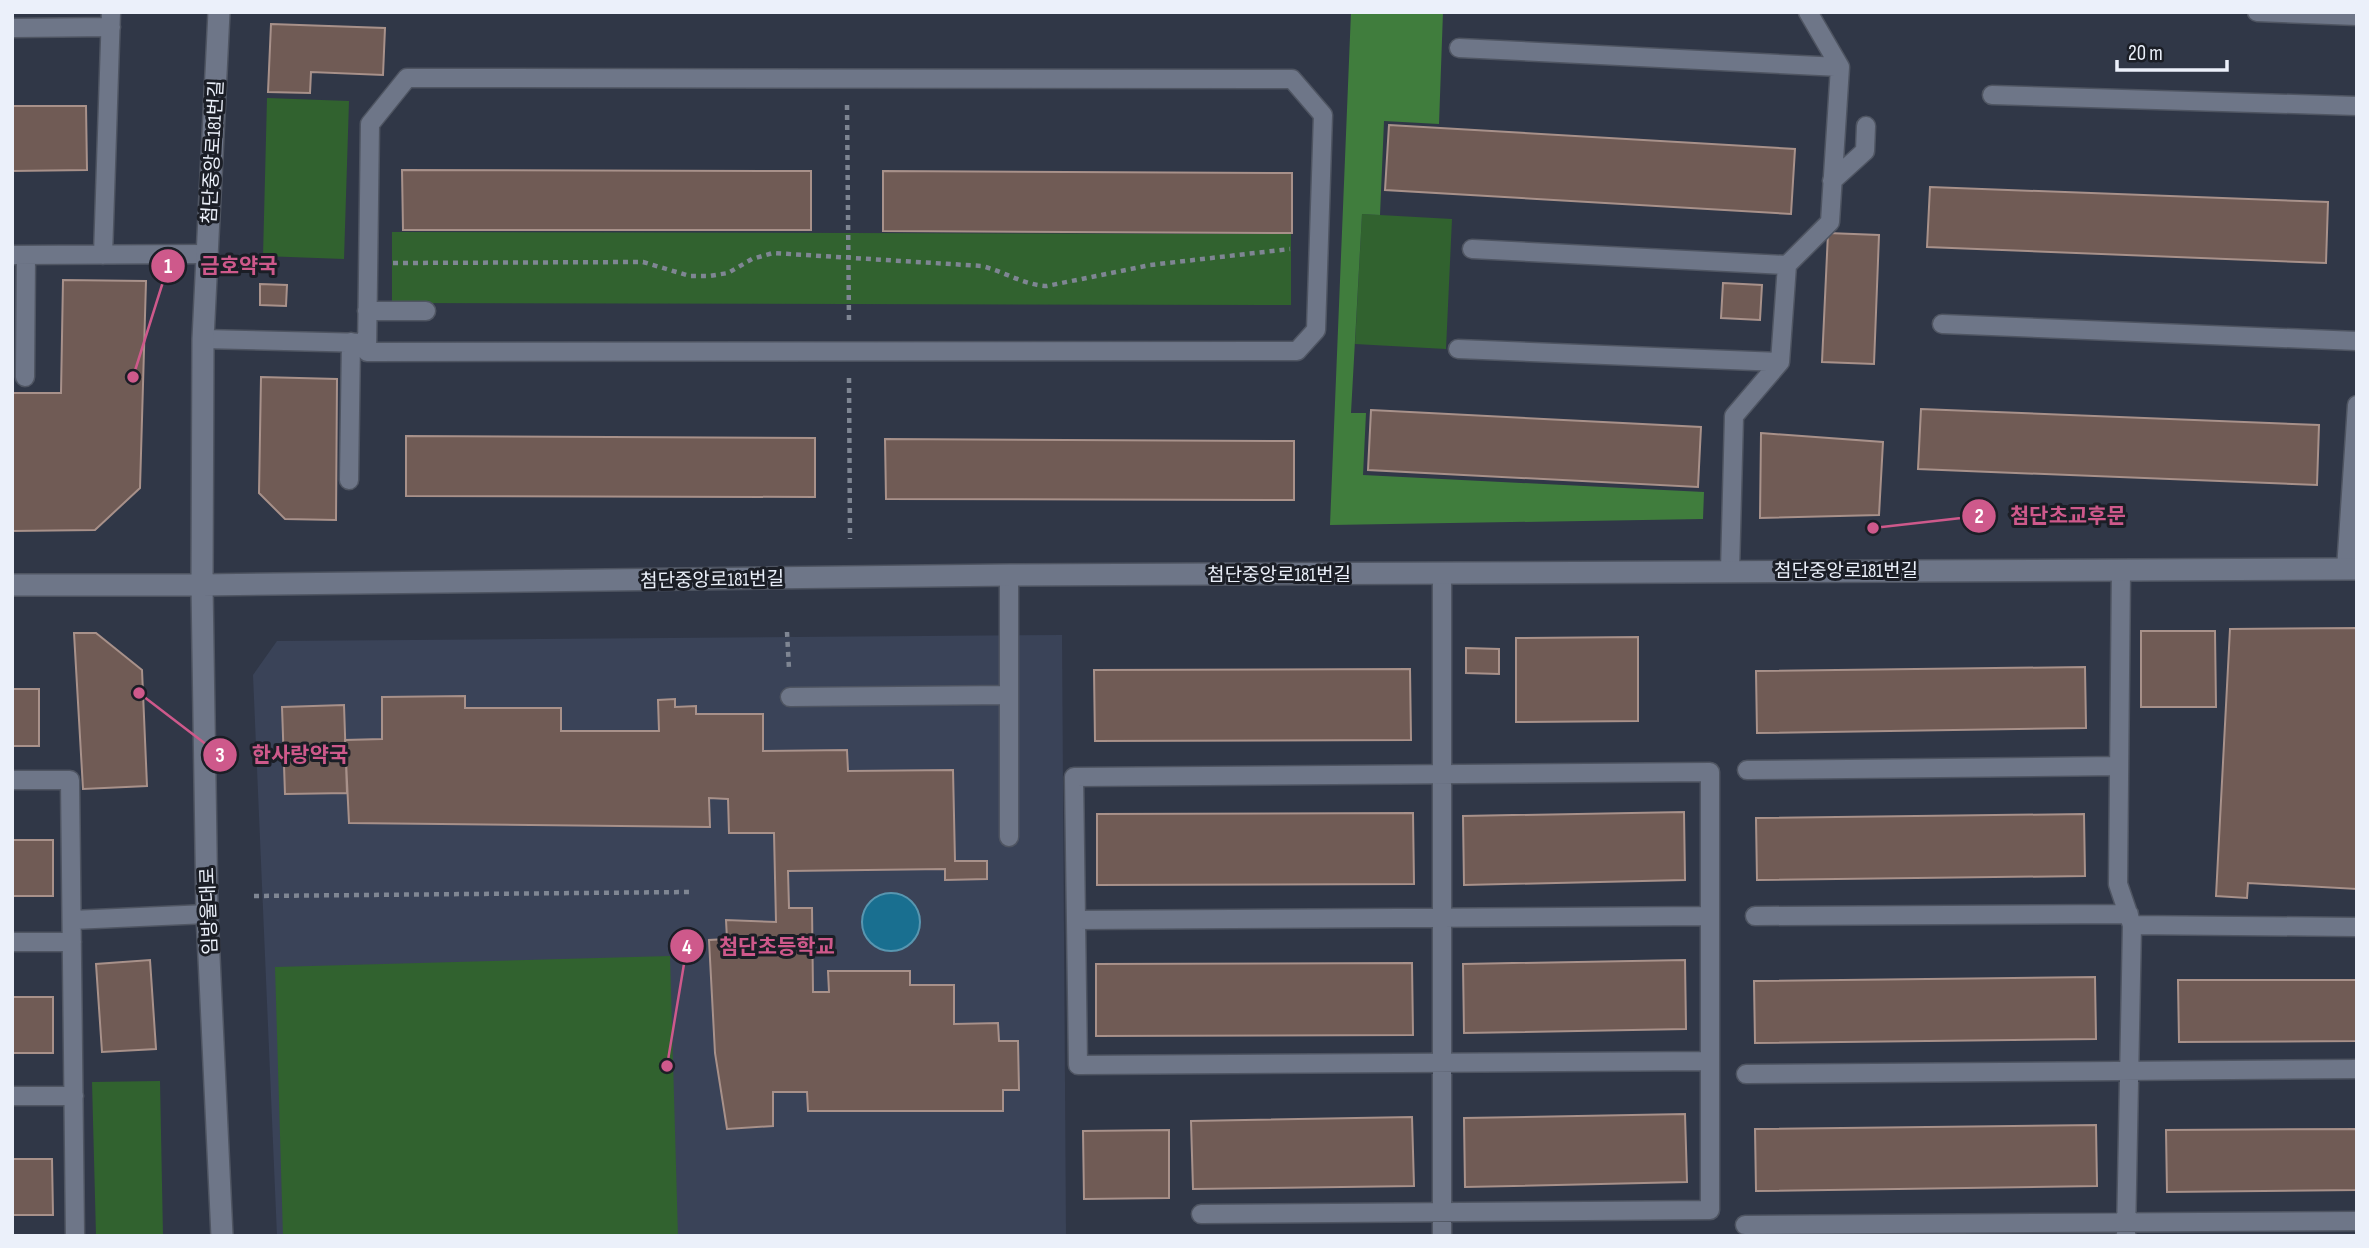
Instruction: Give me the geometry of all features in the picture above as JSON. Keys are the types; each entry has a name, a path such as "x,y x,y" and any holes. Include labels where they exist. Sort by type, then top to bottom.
{"street":[{"name":"첨단중앙로181번길","path":"202,585 203,339 219,12"},
{"name":"첨단중앙로181번길","path":"12,585 1009,575 2351,569"},
{"name":"임방울대로","path":"202,585 207,914 222,1236"}],"lane":[{"path":"1730,571 1734,416 1780,362 1787,265 1830,222 1840,67 1808,12"},
{"path":"2257,12 2357,16"},
{"path":"12,28 111,20 103,255"},
{"path":"1459,48 1840,67"},
{"path":"203,339 359,343 367,352 1297,351 1316,330 1323,115 1292,79 407,78 370,124 367,311 359,343 349,480"},
{"path":"1992,95 2357,106"},
{"path":"1832,181 1865,150 1866,126"},
{"path":"1472,249 1787,265"},
{"path":"25,377 19,255 207,254"},
{"path":"367,311 426,311"},
{"path":"1942,324 2357,341"},
{"path":"1458,349 1780,362"},
{"path":"2351,569 2357,405"},
{"path":"2120,570 2118,884 2131,920 2126,1229"},
{"path":"1442,573 1442,1236"},
{"path":"1009,575 1009,837"},
{"path":"790,697 1009,695"},
{"path":"1747,770 2119,766"},
{"path":"1201,1214 1710,1210 1710,1061 1710,916 1710,772 1073,778 1078,1065 1710,1061"},
{"path":"12,780 71,780 75,1236"},
{"path":"72,920 207,914"},
{"path":"1076,920 1710,916"},
{"path":"1755,916 2131,920 2357,927"},
{"path":"12,943 72,942"},
{"path":"1746,1074 2357,1069"},
{"path":"12,1096 74,1096"},
{"path":"1745,1224 2126,1229 2357,1221"}],"path":[{"path":"847,97 849,325"},
{"path":"392,263 643,262 690,276 709,276 728,273 752,259 773,253 982,267 1009,274 1034,286 1047,286 1150,265 1290,249"},
{"path":"849,365 850,539"},
{"path":"787,632 790,697"},
{"path":"254,896 689,892"}],"shaded area":[{"path":"1062,635 1066,1236 277,1236 253,675 277,641"}],"green space":[{"path":"1351,12 1443,12 1439,124 1384,121 1380,215 1362,214 1351,413 1366,413 1363,475 1704,492 1703,519 1330,525"},
{"path":"267,98 349,101 344,259 263,256"},
{"path":"1362,214 1452,219 1446,349 1355,344"},
{"path":"392,232 1291,234 1291,305 392,303"},
{"path":"670,956 678,1236 283,1236 275,967"},
{"path":"160,1081 163,1236 96,1236 92,1082"}],"water":[{"path":"885,893 897,893 907,897 916,906 920,928 912,943 897,951 885,951 875,947 866,938 862,928 862,916 866,906 875,897"}],"building":[{"path":"271,24 385,28 383,75 311,72 310,93 268,92"},
{"path":"12,106 86,106 87,170 12,171"},
{"path":"1389,125 1795,149 1791,214 1385,190"},
{"path":"402,170 811,171 811,230 403,230"},
{"path":"883,171 1292,173 1292,233 883,231"},
{"path":"1930,187 2328,202 2326,263 1927,247"},
{"path":"1828,233 1879,235 1874,364 1822,362"},
{"path":"63,280 146,281 140,488 95,530 12,531 12,393 61,393"},
{"path":"1723,283 1762,285 1760,320 1721,318"},
{"path":"260,284 287,285 286,306 260,305"},
{"path":"261,377 337,379 336,520 285,519 259,493"},
{"path":"1921,409 2319,425 2317,485 1918,469"},
{"path":"1371,410 1701,427 1698,487 1368,470"},
{"path":"1761,433 1883,442 1879,515 1760,518"},
{"path":"406,436 815,438 815,497 406,496"},
{"path":"885,439 1294,441 1294,500 886,499"},
{"path":"2357,628 2357,889 2248,883 2247,898 2216,896 2230,629"},
{"path":"2141,631 2215,631 2216,707 2141,707"},
{"path":"74,633 96,633 142,670 147,786 83,789"},
{"path":"1638,637 1638,721 1516,722 1516,638"},
{"path":"1466,648 1499,649 1499,674 1466,673"},
{"path":"2085,667 2086,728 1757,733 1756,671"},
{"path":"1410,669 1411,740 1095,741 1094,670"},
{"path":"12,689 39,689 39,746 12,746"},
{"path":"465,696 465,708 561,708 561,731 659,731 658,700 675,699 675,707 696,706 696,714 763,714 763,751 847,750 848,771 953,770 955,861 987,861 987,879 945,880 945,869 788,871 789,908 812,908 813,992 829,992 828,971 910,971 910,985 954,985 954,1024 998,1023 999,1041 1018,1041 1019,1090 1003,1090 1003,1111 808,1111 807,1092 773,1092 773,1126 727,1129 715,1053 709,940 727,939 726,920 776,922 774,833 729,833 728,799 709,798 710,827 349,823 345,740 382,739 382,697"},
{"path":"344,705 347,793 285,794 282,707"},
{"path":"1684,812 1685,880 1464,885 1463,816"},
{"path":"1413,813 1414,884 1097,885 1097,814"},
{"path":"2084,814 2085,876 1757,880 1756,818"},
{"path":"12,840 53,840 53,896 12,896"},
{"path":"150,960 156,1049 102,1052 96,964"},
{"path":"1685,960 1686,1029 1464,1033 1463,964"},
{"path":"1412,963 1413,1035 1096,1036 1096,964"},
{"path":"2095,977 2096,1039 1755,1043 1754,981"},
{"path":"2178,980 2357,980 2357,1041 2179,1042"},
{"path":"12,997 53,997 53,1053 12,1053"},
{"path":"1685,1114 1687,1182 1465,1187 1464,1118"},
{"path":"1412,1117 1414,1186 1193,1189 1191,1121"},
{"path":"2096,1125 2097,1186 1756,1191 1755,1129"},
{"path":"2357,1129 2357,1190 2167,1192 2166,1130"},
{"path":"1169,1130 1169,1198 1084,1199 1083,1131"},
{"path":"12,1159 52,1159 53,1215 12,1215"}],"place":[{"name":"금호약국","path":"133,377"},
{"name":"첨단초교후문","path":"1873,528"},
{"name":"한사랑약국","path":"139,693"},
{"name":"첨단초등학교","path":"667,1066"}]}
